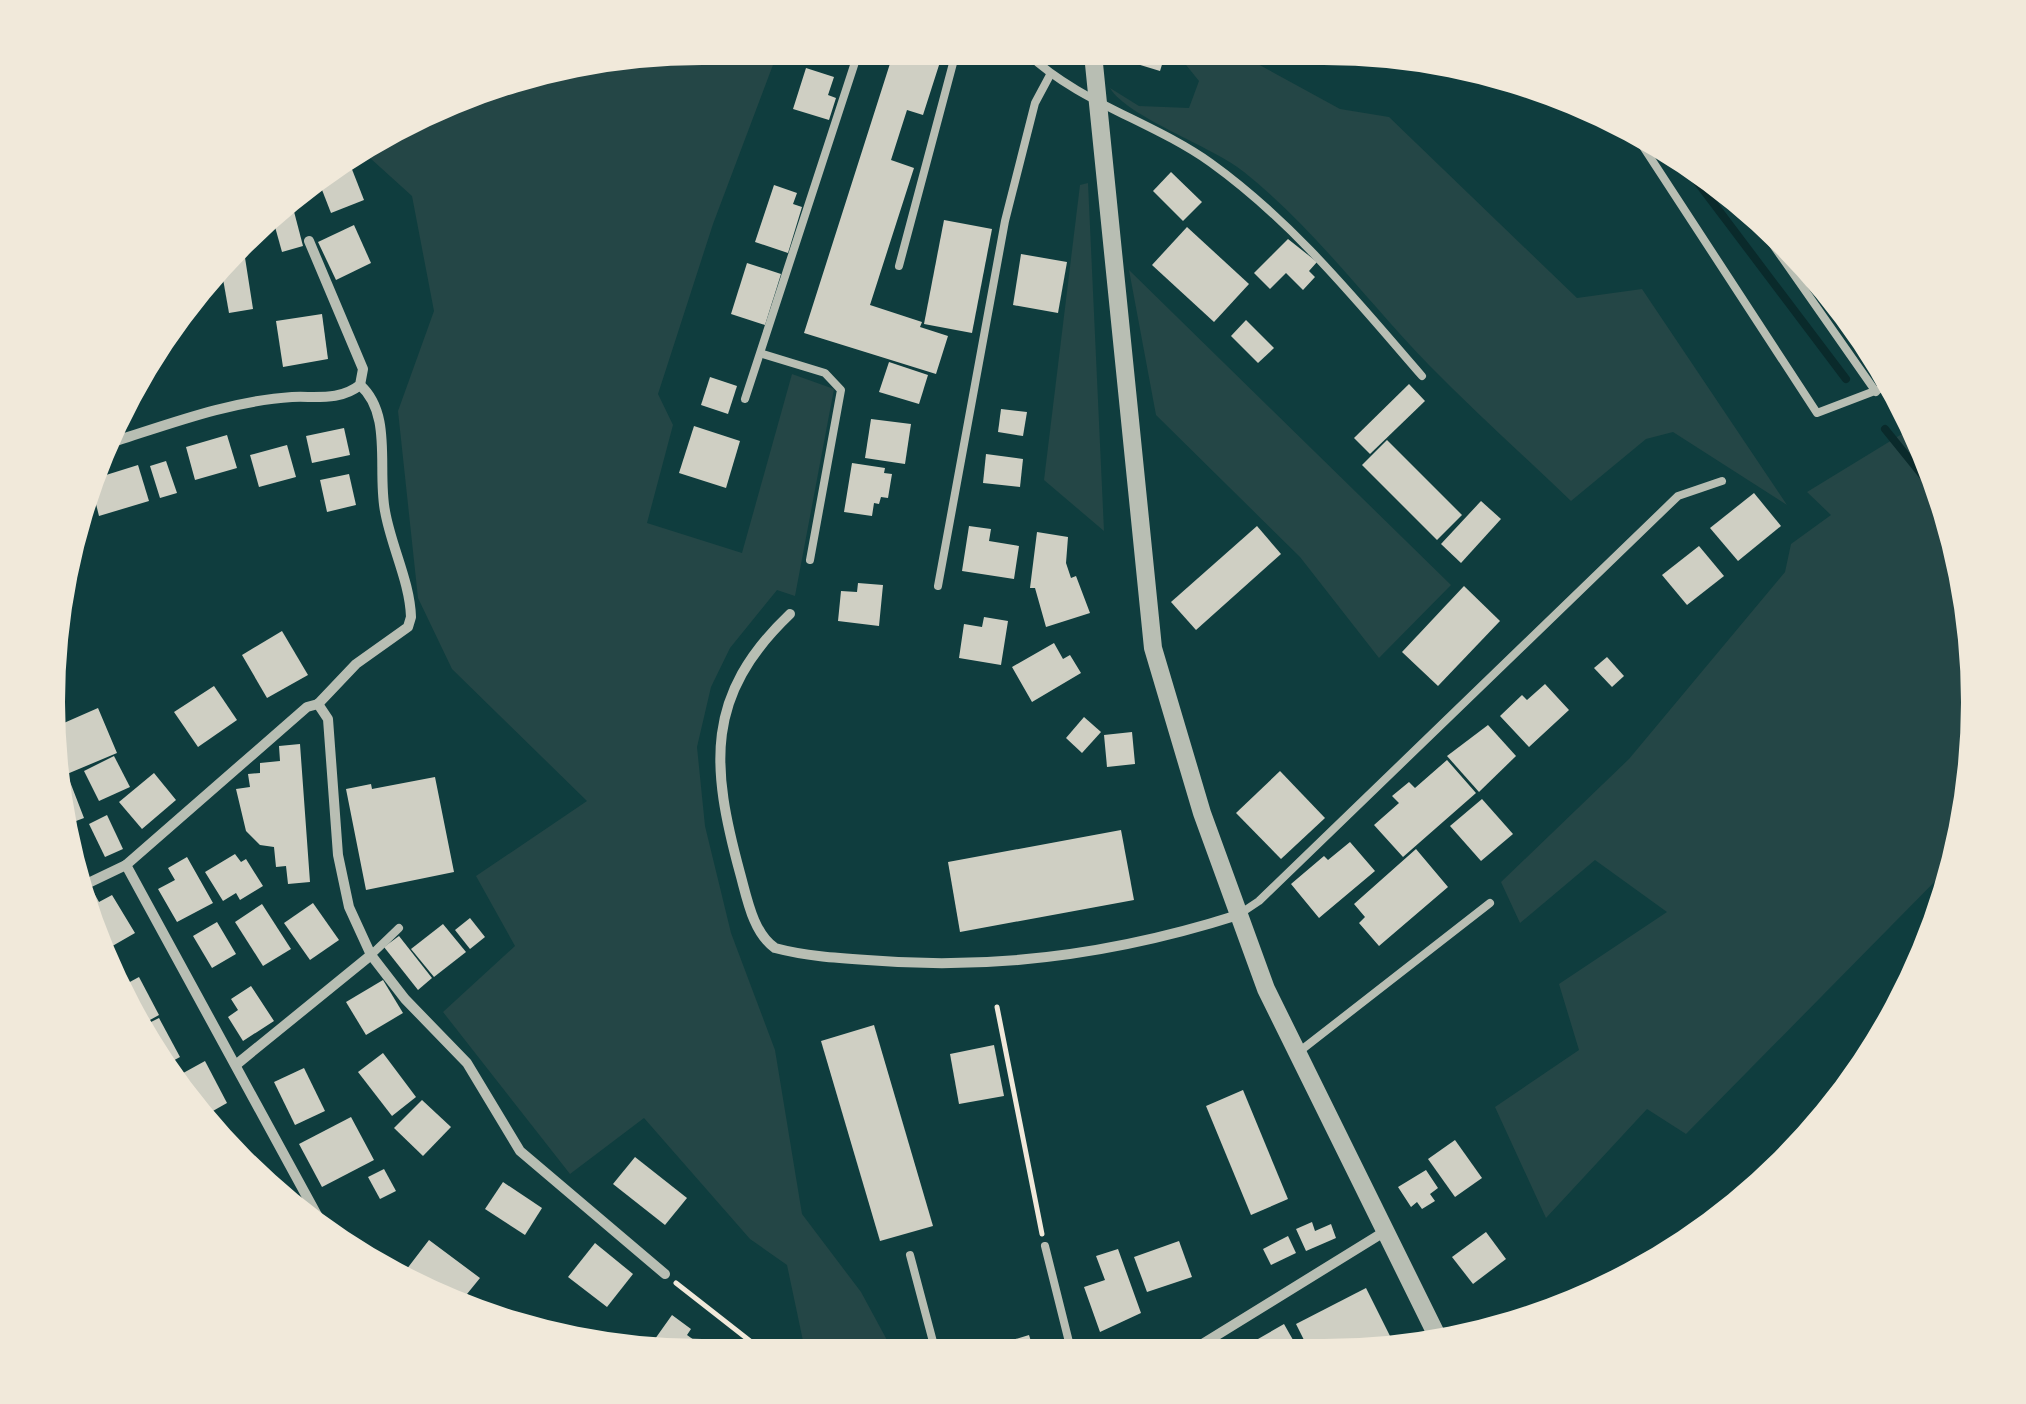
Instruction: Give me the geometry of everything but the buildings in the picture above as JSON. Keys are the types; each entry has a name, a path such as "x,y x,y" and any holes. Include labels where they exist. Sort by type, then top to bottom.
{"street":[{"path":"1094,65 1150,634 1202,813 1238,915 1296,1054 1434,1329"},
{"path":"309,241 363,369 360,385"},
{"path":"122,440 222,410 292,397 334,397 360,385"},
{"path":"91,882 126,865 307,707 318,704 356,664 408,626 411,617 384,510 380,418 376,401 360,385"},
{"path":"790,614 760,642 741,672 727,704 718,746 723,808 746,895 760,934 775,948 938,966 992,966 1087,953 1238,915"},
{"path":"318,704 328,720 338,855 349,906 371,954 405,1000 468,1063 520,1151 665,1274"},
{"path":"126,865 313,1206"},
{"path":"238,1064 371,954"},
{"path":"1211,1339 1384,1232"}],"lane":[{"path":"745,399 763,354 854,65"},
{"path":"899,266 953,65"},
{"path":"1040,65 1050,75 1162,132 1249,192 1309,246 1422,376"},
{"path":"938,586 1005,220 1035,103 1050,75"},
{"path":"1648,153 1817,413 1879,390"},
{"path":"1789,267 1876,392"},
{"path":"763,354 825,373 841,390 810,560"},
{"path":"1238,915 1259,901 1678,496 1722,482"},
{"path":"1296,1054 1490,903"},
{"path":"371,954 400,928"},
{"path":"1045,1246 1068,1339"},
{"path":"910,1255 933,1339"}],"path":[{"path":"997,1007 1022,1151 1045,1246"},
{"path":"665,1274 747,1339"}],"shaded area":[{"path":"773,65 713,224 658,394 673,425 647,523 742,553 792,374 834,389 795,596 777,590 730,648 711,687 697,747 705,826 731,933 775,1050 802,1214 861,1292 886,1339 803,1339 787,1265 750,1239 644,1118 570,1174 443,1012 515,946 476,876 587,801 452,669 418,598 398,411 434,311 412,196 370,158 458,113 537,87 619,70"},
{"path":"1186,65 1260,65 1340,109 1389,117 1577,298 1642,289 1787,505 1673,432 1646,439 1571,501 1428,364 1269,193 1230,162 1134,110 1110,88 1139,106 1189,108 1199,81"},
{"path":"1088,183 1104,531 1044,480 1080,185"},
{"path":"1129,270 1451,585 1379,658 1300,557 1156,415"},
{"path":"1902,434 1927,497 1956,619 1961,702 1956,785 1935,882 1686,1134 1647,1109 1546,1218 1495,1107 1579,1050 1559,984 1667,912 1595,860 1520,923 1501,882 1629,759 1785,572 1791,544 1831,515 1807,492"}],"waterway":[{"path":"1705,192 1846,379"},
{"path":"1885,429 1917,468"}]}
